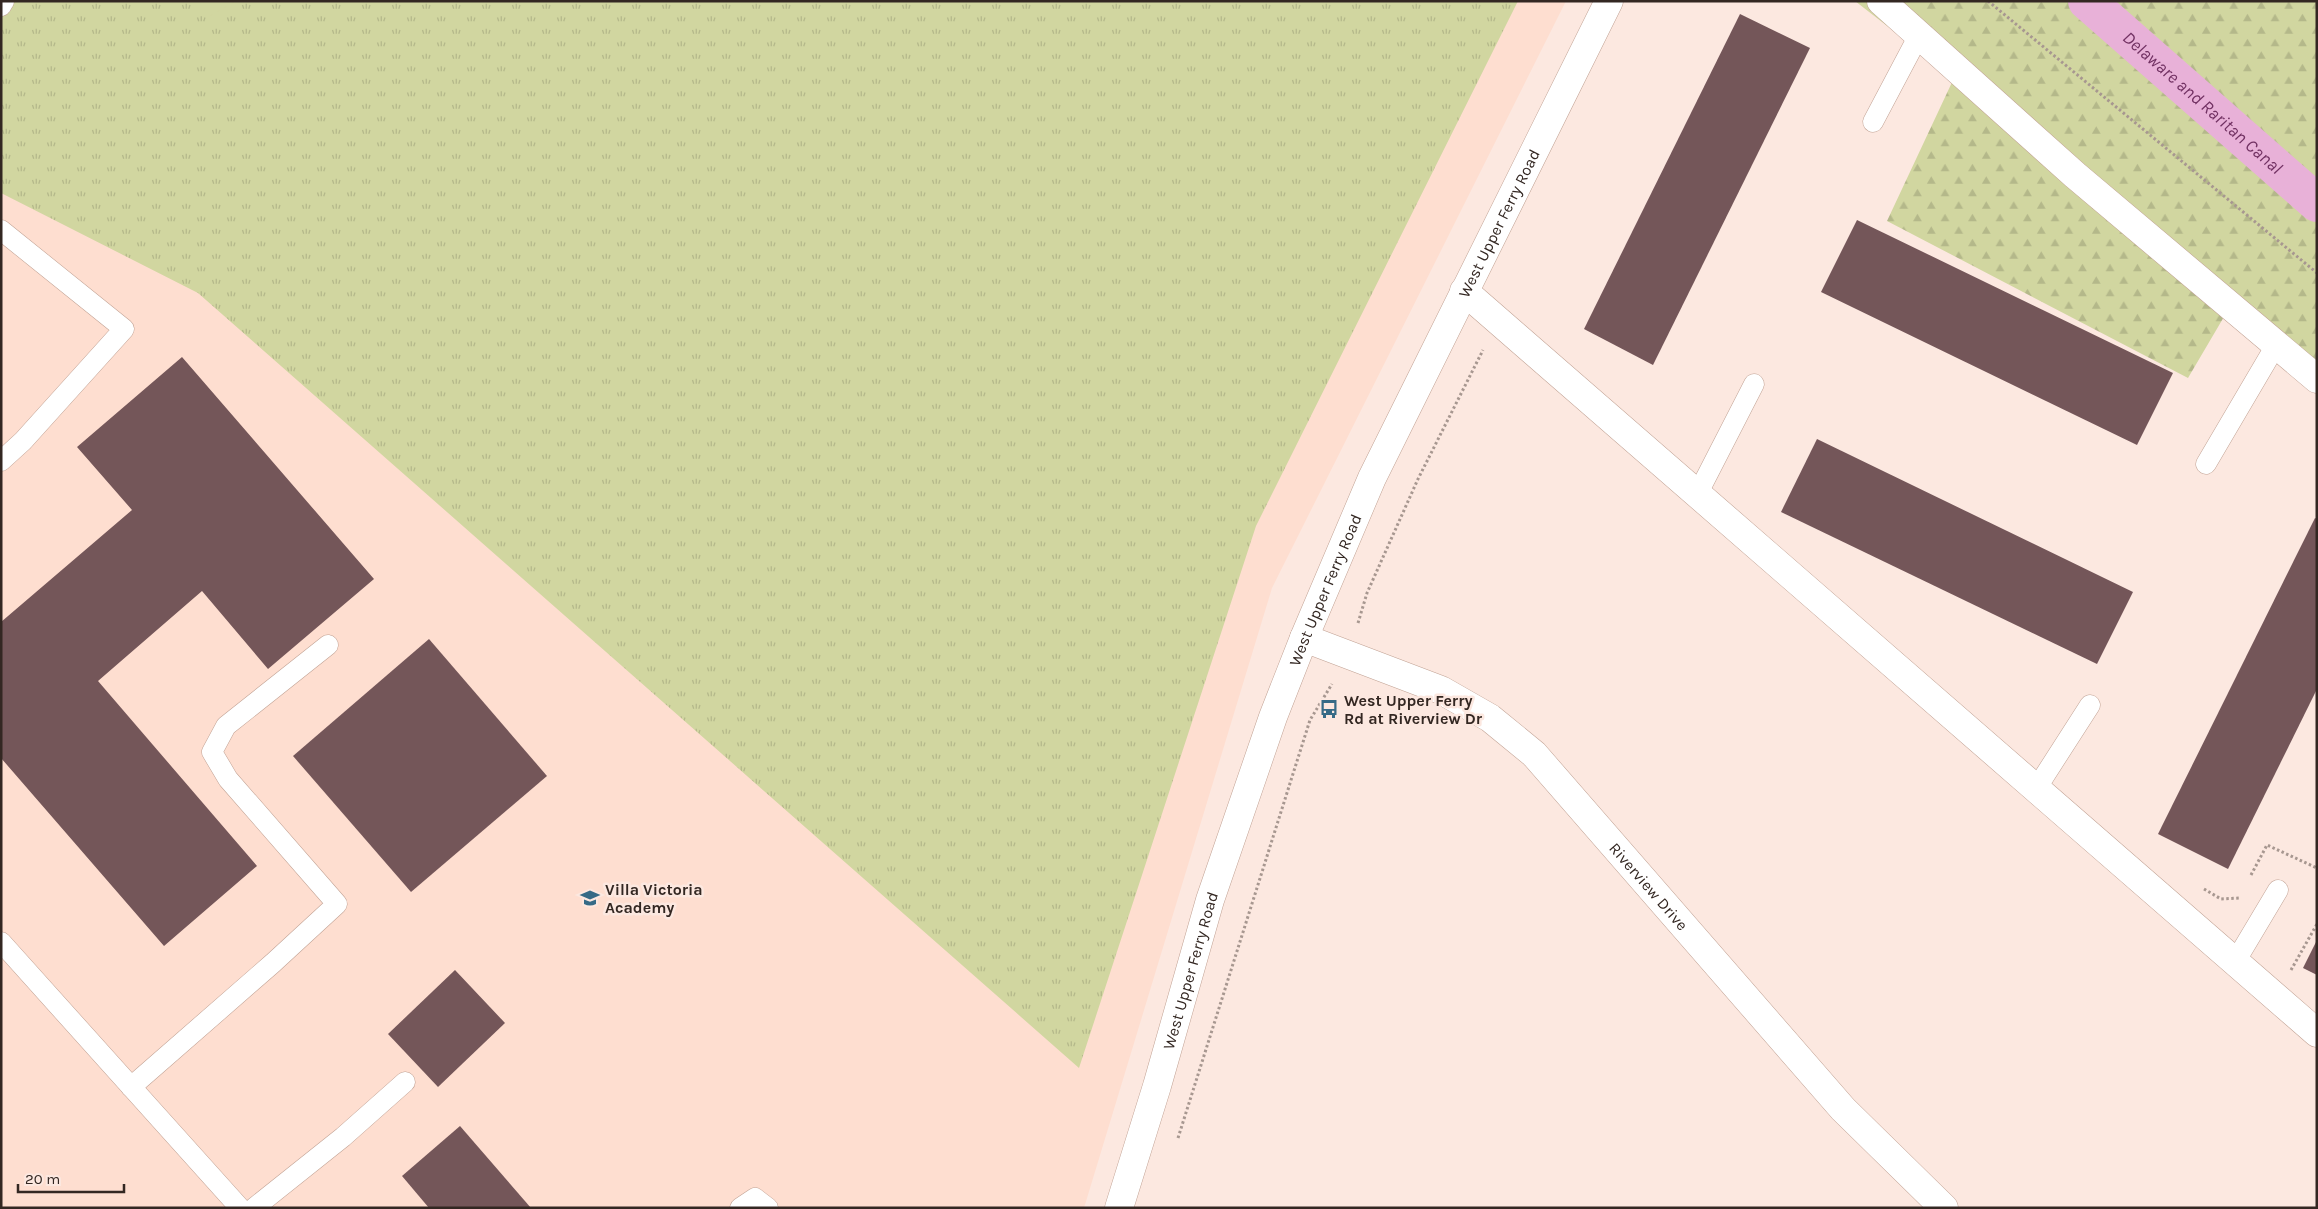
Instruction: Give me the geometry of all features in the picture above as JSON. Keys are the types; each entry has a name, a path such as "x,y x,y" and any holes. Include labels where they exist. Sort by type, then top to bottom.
{"street":[{"name":"West Upper Ferry Road","path":"1119,1208 1157,1086 1210,900 1273,717 1304,638 1372,478 1609,1"},
{"path":"1881,1 2075,175 2317,379"},
{"path":"1464,291 2317,1033"},
{"name":"Riverview Drive","path":"1304,638 1441,690 1490,718 1534,754 1843,1109 1944,1208"}],"lane":[{"path":"1,6 4,1"},
{"path":"1873,122 1919,35"},
{"path":"1,230 124,329 23,441 1,461"},
{"path":"2206,464 2276,344"},
{"path":"1697,495 1754,384"},
{"path":"131,1087 273,963 337,904 228,779 212,752 226,726 328,645"},
{"path":"2036,788 2090,705"},
{"path":"2235,962 2278,890"},
{"path":"1,942 240,1208"},
{"path":"254,1208 406,1082"},
{"path":"740,1208 755,1198 768,1208"}],"path":[{"path":"1988,1 2317,272"},
{"path":"1175,1145 1310,720 1350,656 1367,593 1418,479 1482,353 1484,309"},
{"path":"2289,974 2317,924"}],"shaded area":[{"name":"Villa Victoria Academy","path":"1,1 1566,1 1272,588 1084,1208 1,1208"}],"green space":[{"path":"1,1 1518,1 1256,526 1079,1068 198,293 1,193"},
{"path":"199,1 236,1 208,17"},
{"path":"1855,1 2317,1 2317,389 2228,310 2188,378 1887,221 1954,78"}],"building":[{"path":"1740,14 1810,48 1653,365 1584,329"},
{"path":"1857,220 2173,373 2137,445 1821,292"},
{"path":"182,357 374,579 268,669 202,591 98,681 257,866 164,946 1,758 1,622 132,510 77,447"},
{"path":"1817,439 2133,592 2097,664 1781,512"},
{"path":"2315,518 2317,519 2317,689 2228,869 2158,834"},
{"path":"429,639 547,776 411,892 293,756"},
{"path":"2317,940 2317,975 2303,968"},
{"path":"455,970 505,1023 438,1087 388,1034"},
{"path":"460,1126 531,1208 429,1208 402,1176"}],"waterway":[{"name":"Delaware and Raritan Canal","path":"2087,1 2317,203"}],"place":[{"name":"West Upper Ferry Rd at Riverview Dr","path":"1329,709"},
{"name":"Villa Victoria Academy","path":"590,898"}]}
